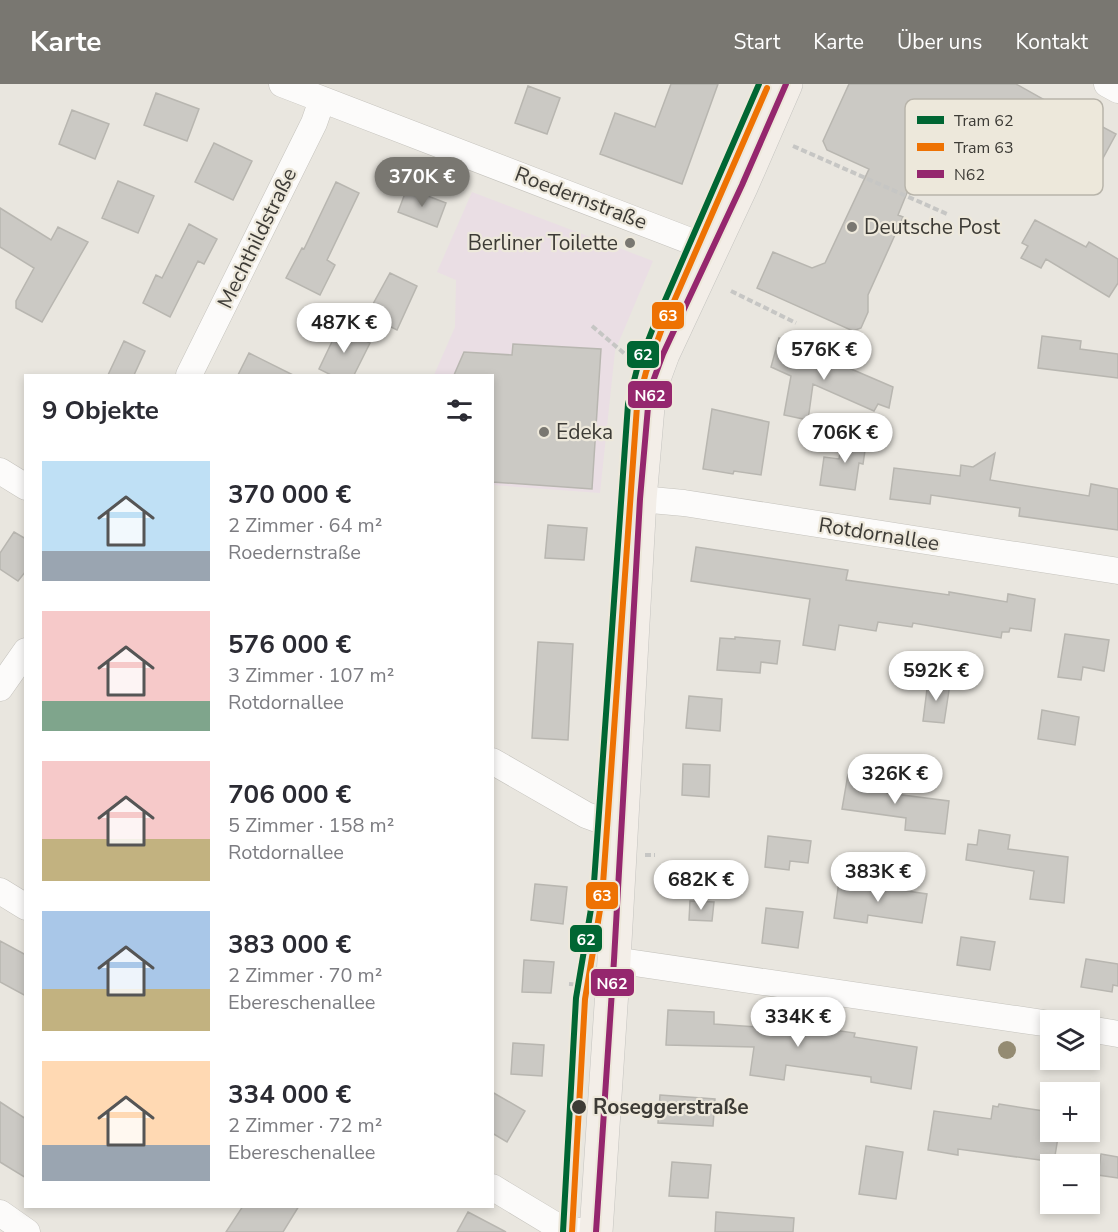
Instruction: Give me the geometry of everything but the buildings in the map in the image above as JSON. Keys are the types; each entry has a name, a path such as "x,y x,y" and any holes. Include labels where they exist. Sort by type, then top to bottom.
{"main road":[{"path":"596,1232 640,499 652,384 680,316 786,84"}],"street":[{"name":"Roedernstraße","path":"282,84 711,249"},
{"path":"1107,84 1118,90"},
{"name":"Mechthildstraße","path":"189,374 314,123 322,99"},
{"path":"0,471 24,486"},
{"name":"Rotdornallee","path":"640,499 672,501 1118,571"},
{"path":"0,688 24,654"},
{"path":"494,762 586,815 597,819 622,820"},
{"path":"0,891 24,906"},
{"path":"614,960 1040,1023"},
{"path":"1100,1031 1118,1034"},
{"path":"494,1188 555,1225 589,1232"},
{"path":"0,1213 27,1232"}],"path":[{"path":"792,146 947,214"},
{"path":"731,291 796,323"},
{"path":"592,326 625,354"}],"shaded area":[{"path":"472,192 653,261 615,351 600,493 494,485 494,374 434,374 455,327 456,280 437,272"}],"tram line":[{"name":"62","path":"563,1232 576,998 593,897 628,404 637,369 653,328 759,84"},
{"name":"63","path":"572,1232 585,999 602,898 637,406 661,331 767,88"}],"transit line":[{"name":"N62","path":"596,1232 640,499 648,407 652,384 663,354 742,185 786,84"}],"place":[{"name":"Deutsche Post","path":"852,227"},
{"name":"Berliner Toilette","path":"630,243"},
{"name":"Edeka","path":"544,432"},
{"name":"Roseggerstraße","path":"579,1107"}]}
